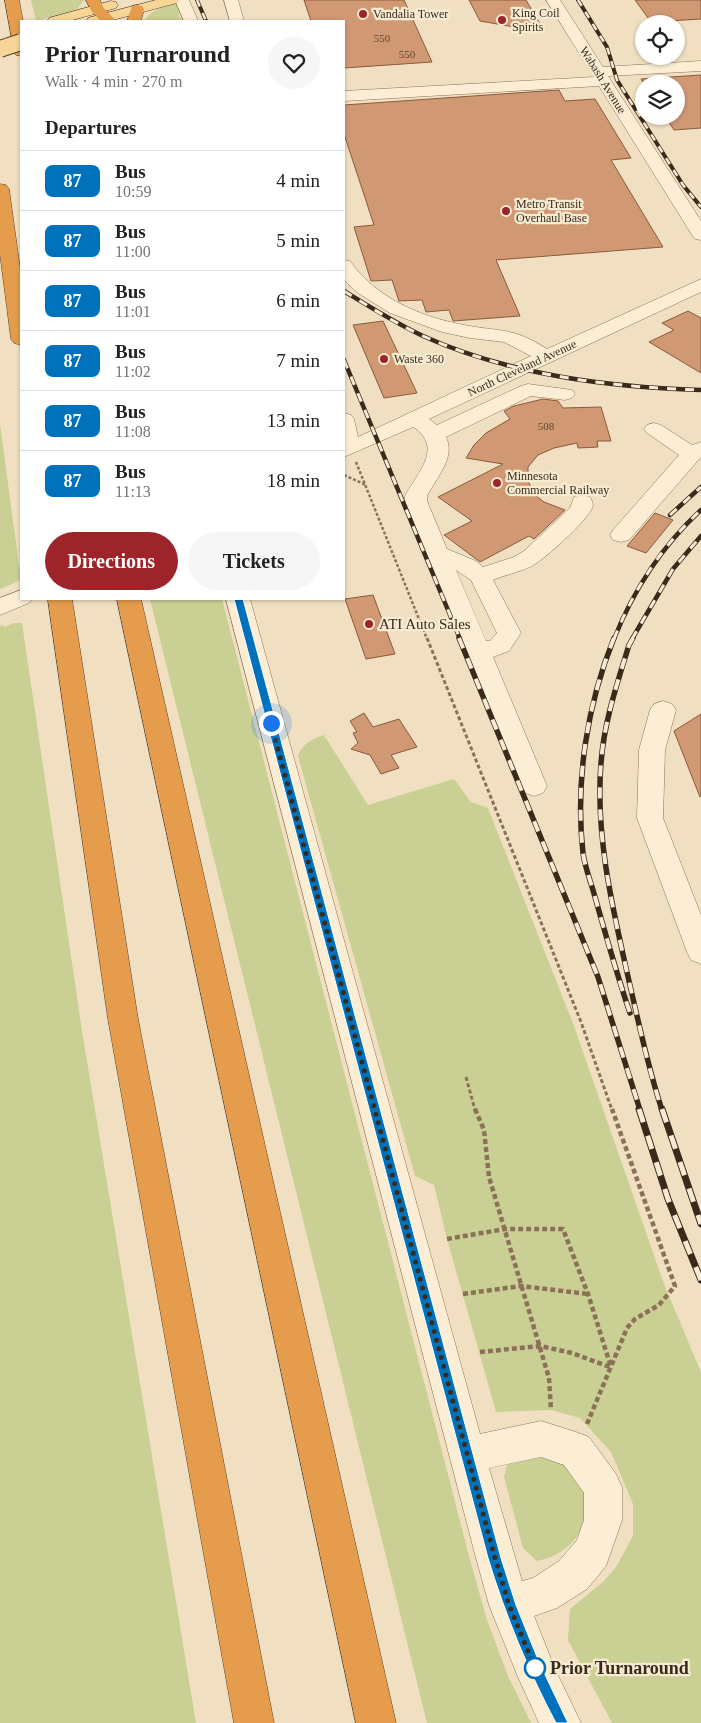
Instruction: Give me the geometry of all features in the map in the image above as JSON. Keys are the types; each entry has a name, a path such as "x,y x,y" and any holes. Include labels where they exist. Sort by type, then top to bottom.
{"highway":[{"path":"12,0 20,46"},
{"path":"0,189 20,332"},
{"path":"0,328 20,355"},
{"path":"60,600 123,1019 254,1723"},
{"path":"129,600 376,1723"}],"main road":[{"path":"61,19 134,10 172,0"},
{"path":"0,37 20,31"},
{"path":"0,48 20,42"}],"street":[{"path":"182,0 191,20"},
{"path":"231,0 237,20"},
{"name":"Wabash Avenue","path":"553,0 600,77 699,228"},
{"path":"345,96 600,77 701,66"},
{"path":"345,266 355,280 374,297 398,310 443,327 508,336 523,342 546,357"},
{"name":"North Cleveland Avenue","path":"347,449 701,285"},
{"path":"435,434 528,390 565,394"},
{"path":"414,418 435,434 440,446 438,454 416,496 416,501 534,786"},
{"path":"345,429 347,449"},
{"path":"621,535 696,451 654,429"},
{"path":"480,576 522,562 532,556 578,512 582,507 582,502"},
{"path":"438,554 468,566 480,576 509,633 506,641 500,647 490,650 477,649"},
{"path":"0,607 20,598"},
{"path":"238,600 466,1455 509,1605 534,1666 561,1723"},
{"path":"663,710 652,750 650,818 701,952"},
{"path":"466,1455 541,1439 576,1450 603,1487 603,1520 592,1552 573,1575 543,1594 509,1605"}],"path":[{"path":"347,449 366,486 581,1022 675,1286 665,1300 653,1310 633,1320 627,1328 576,1450"},
{"path":"345,476 366,486"},
{"path":"466,1077 476,1112 484,1130 489,1177 549,1378 551,1410"},
{"path":"447,1239 505,1229 563,1228 588,1294 611,1368"},
{"path":"463,1294 521,1286 588,1294"},
{"path":"480,1352 540,1346 572,1353 611,1368"}],"green space":[{"path":"31,0 84,0 77,9 36,20"},
{"path":"178,3 179,16 182,20 146,20 154,11"},
{"path":"0,424 20,580 0,589"},
{"path":"150,600 222,600 470,1560 487,1620 508,1676 531,1723 427,1723"},
{"path":"14,623 22,623 82,1031 196,1723 0,1723 0,626 5,627"},
{"path":"324,735 368,805 454,779 471,802 488,808 574,1026 664,1284 701,1372 701,1723 612,1723 568,1640 570,1609 604,1581 616,1567 633,1536 633,1504 611,1452 580,1418 551,1410 496,1412 447,1239 434,1185 415,1176 298,756 308,742"},
{"path":"553,1453 572,1468 582,1479 586,1506 585,1518 582,1528 569,1546 549,1558 537,1561 523,1548 504,1477 507,1465 515,1455"}],"building":[{"path":"304,0 404,0 432,62 345,68 345,20 311,20"},
{"path":"469,0 526,0 542,27 520,28 480,21"},
{"path":"635,0 701,0 701,19 685,20 685,15 646,15"},
{"path":"701,75 701,128 674,130 671,125 685,125 685,76"},
{"name":"Metro Transit Overhaul Base","path":"559,90 565,101 595,99 631,158 611,160 663,247 496,260 520,316 453,321 449,310 426,312 422,300 399,301 392,280 371,281 354,227 374,225 345,137 345,105"},
{"path":"688,311 701,318 701,373 649,342 674,330 662,323"},
{"name":"Waste 360","path":"383,321 417,393 384,398 353,325"},
{"name":"Minnesota Commercial Railway","path":"543,399 558,401 563,408 601,407 611,441 597,441 598,447 578,448 577,443 554,448 538,455 528,467 528,481 535,495 544,502 565,510 534,539 529,536 480,562 444,535 472,521 438,497 503,464 466,458 474,445 486,433 510,419 504,411 514,406"},
{"path":"655,513 673,520 646,553 627,546"},
{"name":"ATI Auto Sales","path":"373,595 395,654 366,659 345,599"},
{"path":"364,713 373,727 399,719 417,747 391,755 399,768 381,774 370,755 351,749 358,743 353,733 357,732 350,721"},
{"path":"701,714 701,796 700,797 674,731"}],"railway":[{"path":"197,0 206,20"},
{"path":"578,0 607,47 617,80 683,185 701,207"},
{"path":"345,292 423,336 490,360 524,369 595,382 701,390"},
{"path":"345,362 460,639"},
{"path":"670,515 701,487"},
{"path":"614,639 630,603 650,570 673,539 701,510"},
{"path":"632,639 673,569 701,536"},
{"path":"459,638 598,977 640,1110"},
{"path":"614,638 597,690 585,744 582,771 581,826 585,864 630,1013"},
{"path":"633,638 629,645 616,689 605,733 601,763 601,818 607,873 617,927 644,1046 662,1110"},
{"path":"639,1109 668,1199 701,1280"},
{"path":"662,1109 701,1224"}],"bus line":[{"name":"87","path":"238,600 495,1558 509,1605 534,1666 561,1723"}],"place":[{"name":"Vandalia Tower","path":"363,14"},
{"name":"King Coil Spirits","path":"502,20"},
{"name":"Metro Transit Overhaul Base","path":"506,211"},
{"name":"Waste 360","path":"384,359"},
{"name":"Minnesota Commercial Railway","path":"497,483"},
{"name":"ATI Auto Sales","path":"369,624"},
{"name":"Prior Turnaround","path":"535,1668"}],"route":[{"path":"271,723 495,1558 509,1605 535,1668"}]}
